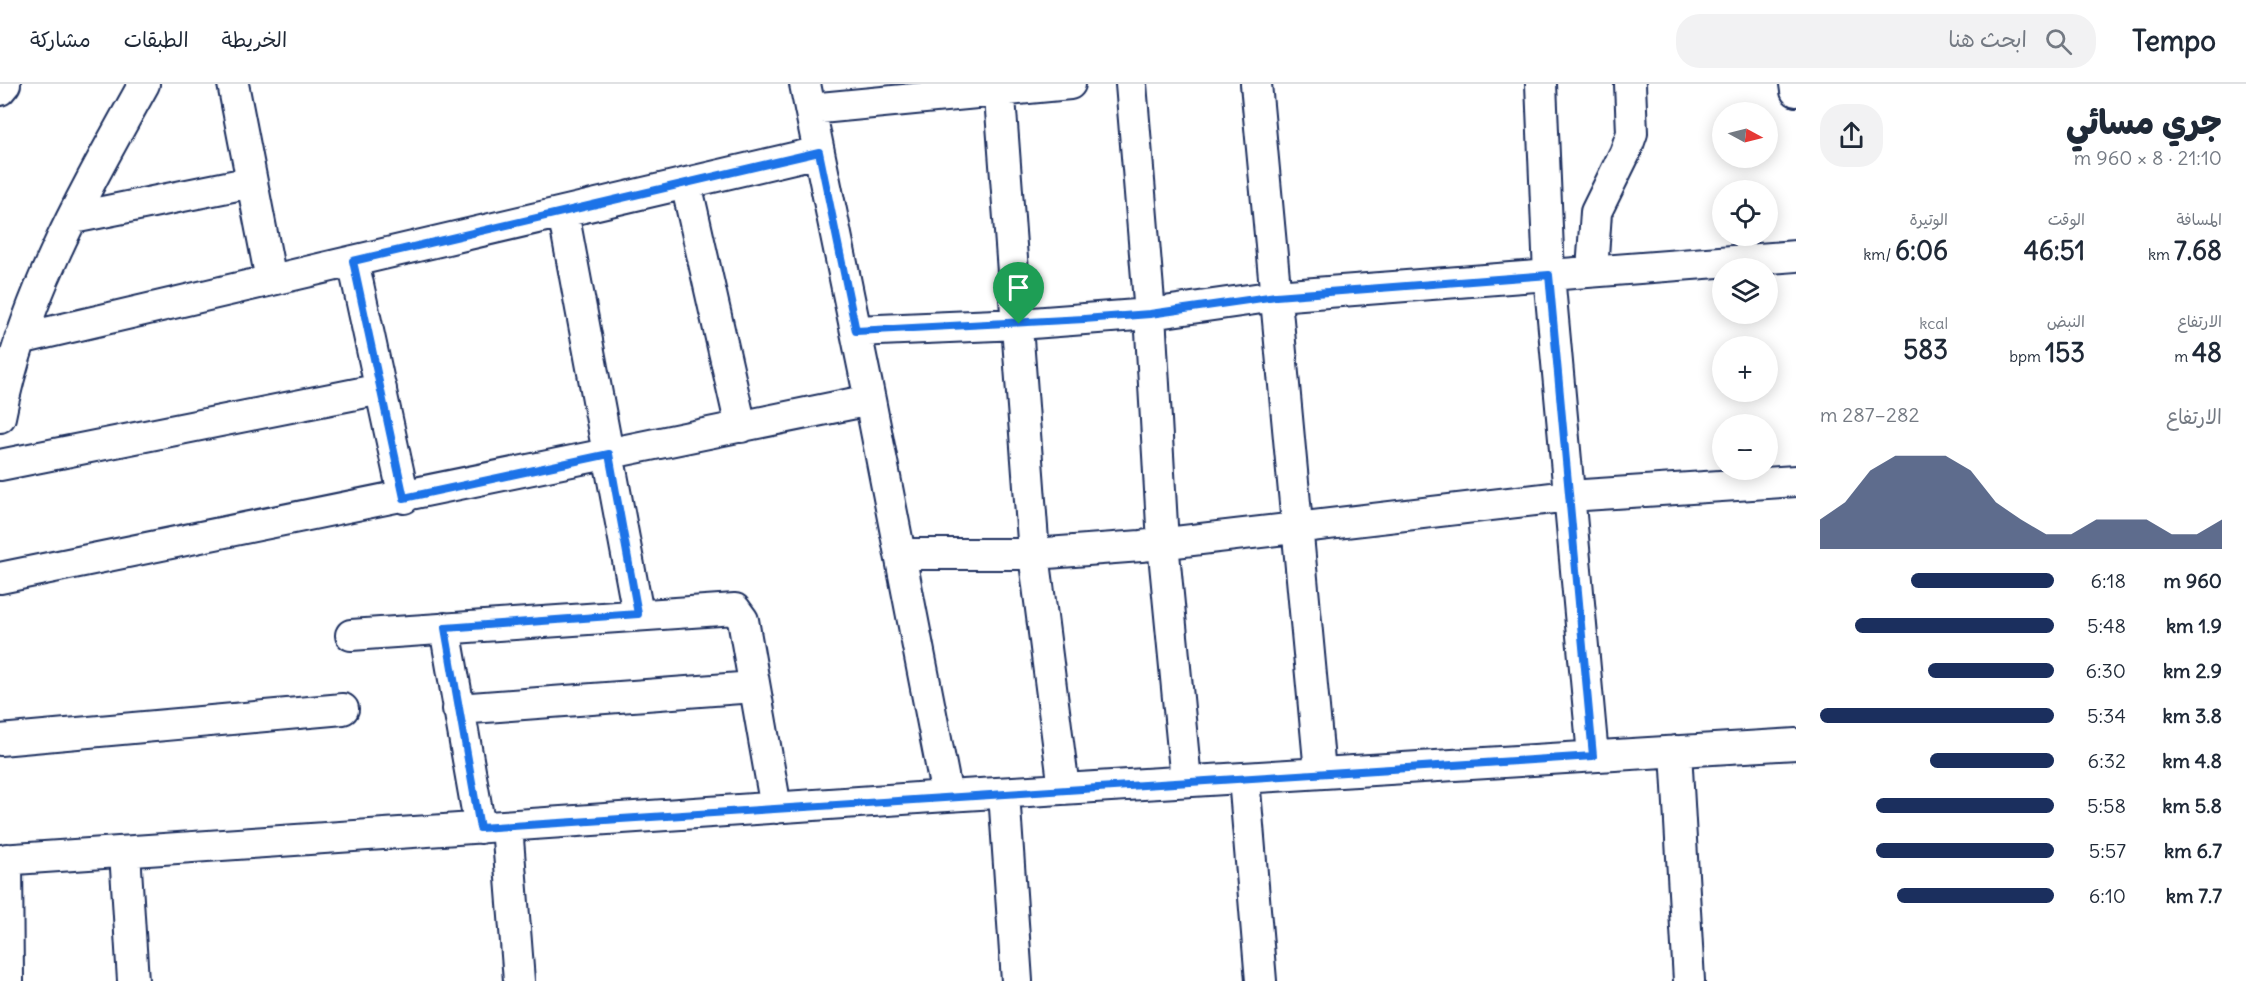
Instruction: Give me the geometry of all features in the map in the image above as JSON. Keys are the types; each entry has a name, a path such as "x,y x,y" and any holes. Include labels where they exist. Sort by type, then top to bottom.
{"street":[{"path":"0,90 5,84"},
{"path":"0,417 28,314 73,218 144,84"},
{"path":"233,84 271,280"},
{"path":"947,796 901,554 807,96 1070,84"},
{"path":"1131,84 1150,314 1163,543 1186,781"},
{"path":"1256,84 1320,772"},
{"path":"1541,84 1549,275 1593,756"},
{"path":"1592,272 1596,212 1625,153 1632,133 1630,84"},
{"path":"1796,84 1796,91"},
{"path":"999,87 1019,324 1034,554 1064,789"},
{"path":"20,339 819,152"},
{"path":"73,218 252,182"},
{"path":"686,183 741,427"},
{"path":"563,212 638,614"},
{"path":"856,331 1019,324 1150,314 1276,296 1796,256"},
{"path":"353,261 404,498"},
{"path":"0,465 381,389"},
{"path":"0,578 404,498 870,400"},
{"path":"901,554 1034,554 1163,543 1569,496 1796,481"},
{"path":"351,635 735,609 743,620 776,808"},
{"path":"445,628 458,709 493,827 519,981"},
{"path":"458,709 754,687"},
{"path":"0,740 343,709"},
{"path":"8,981 4,860 947,796 1796,744"},
{"path":"1676,751 1689,981"},
{"path":"1244,778 1261,981"},
{"path":"1004,793 1017,981"},
{"path":"125,852 133,981"}],"route":[{"path":"819,152 856,331 1019,324 1150,314 1276,296 1549,275 1593,756 480,828 445,628 638,614 609,454 404,498 353,261 819,152"}]}
